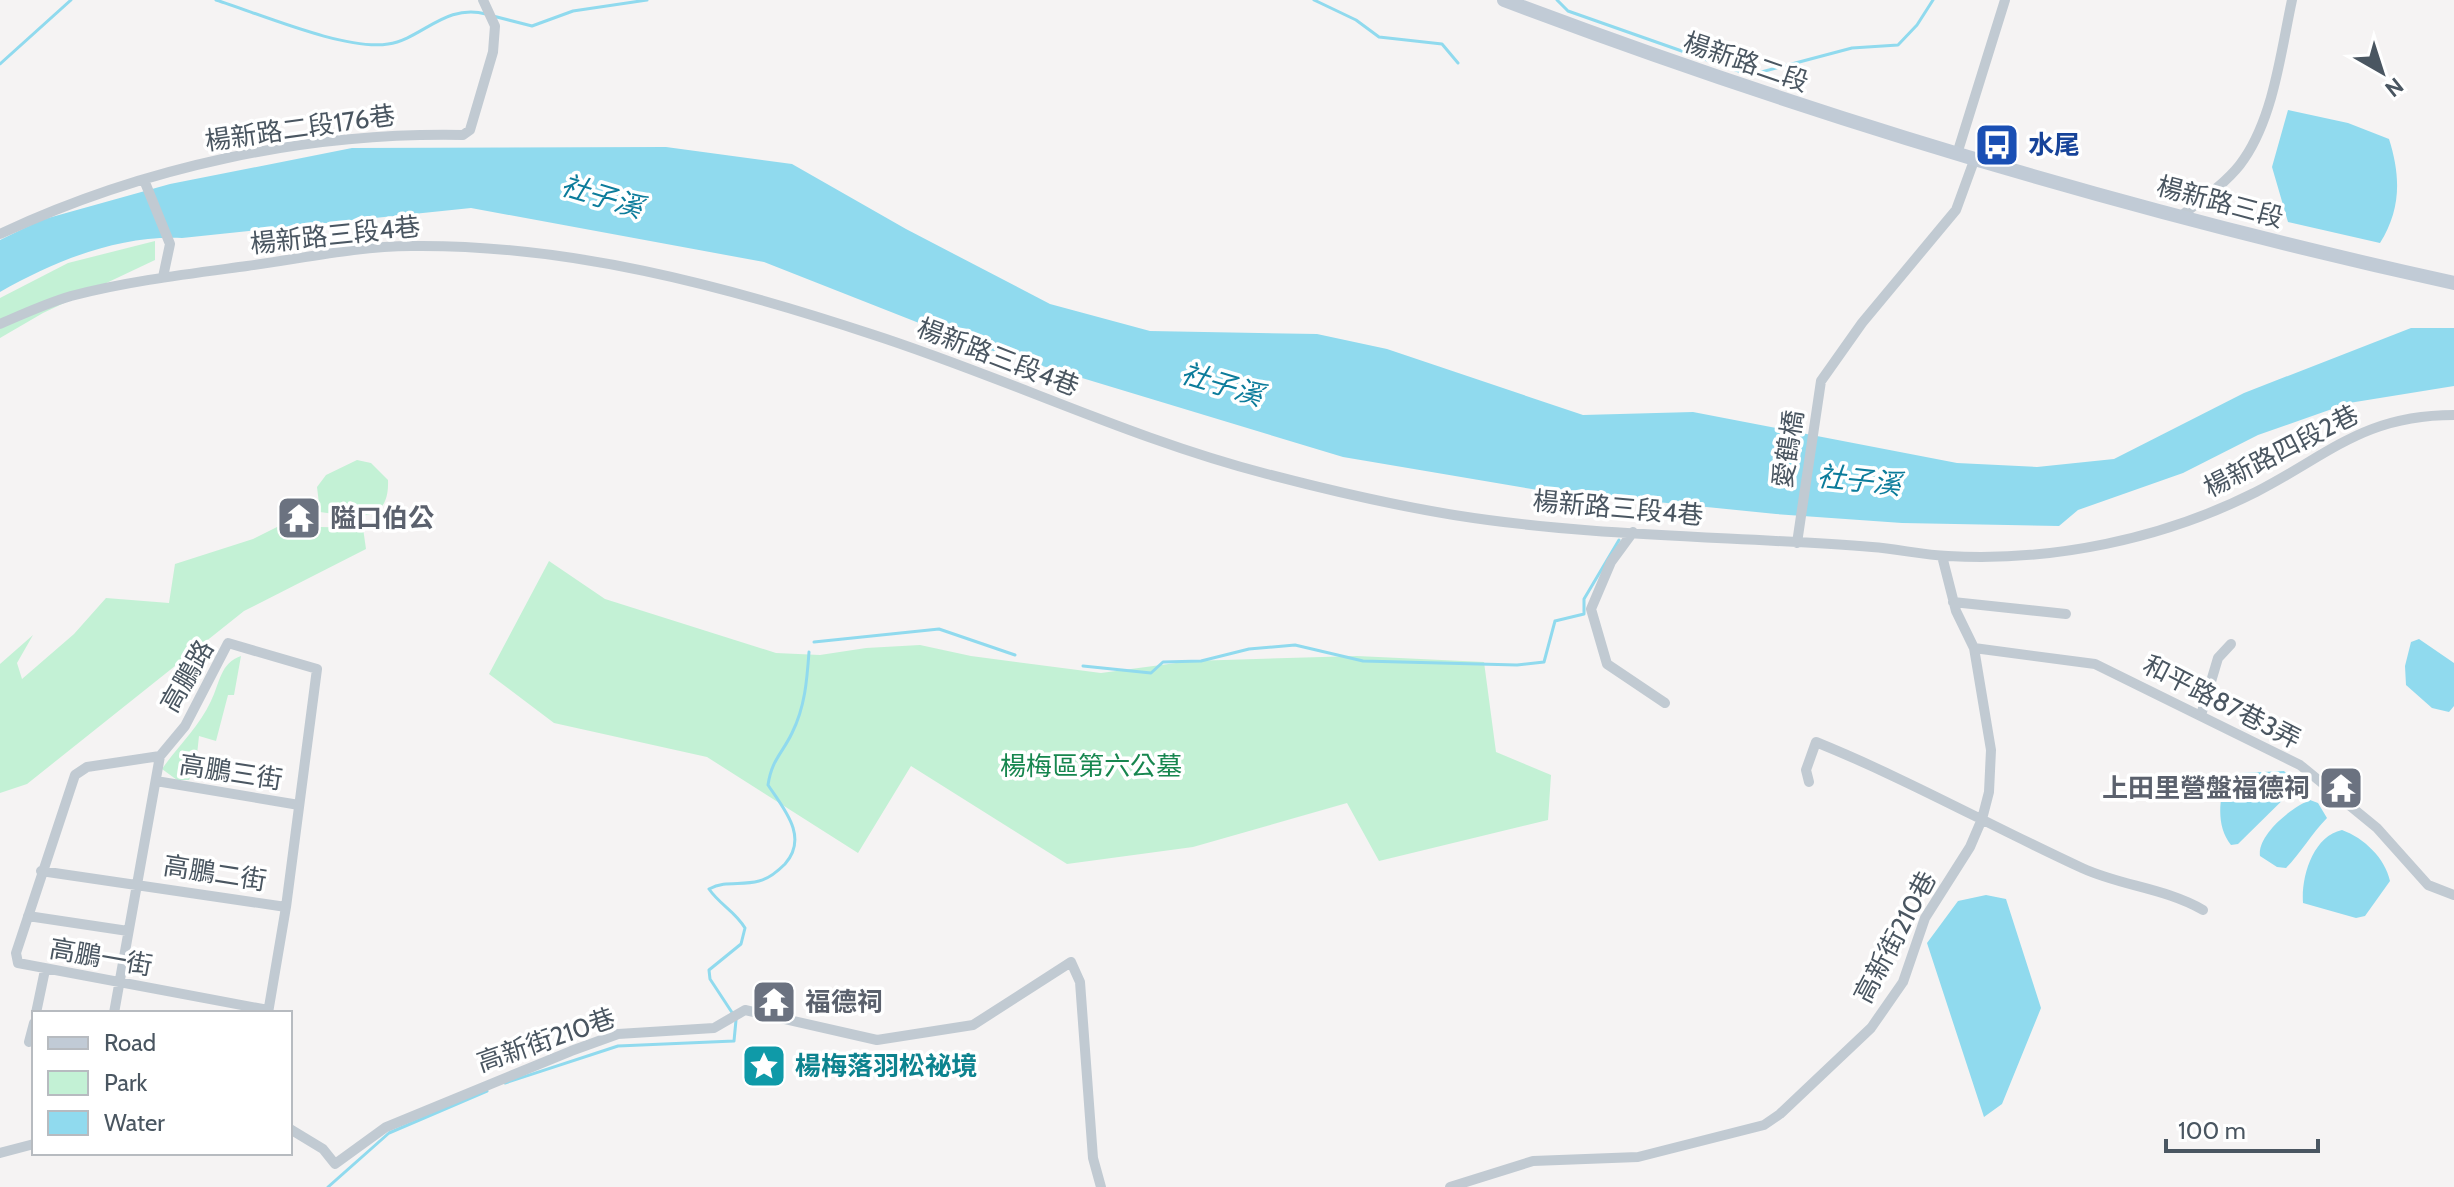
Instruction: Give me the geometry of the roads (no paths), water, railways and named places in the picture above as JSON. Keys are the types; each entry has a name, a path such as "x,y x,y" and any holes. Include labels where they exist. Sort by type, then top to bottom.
{"main road":[{"name":"楊新路二段","path":"1504,0 1745,87 1975,158"},
{"name":"楊新路三段","path":"1975,158 2180,217 2454,283"}],"street":[{"name":"楊新路二段176巷","path":"145,183 181,168 310,143 394,134 463,135 470,130 489,74 495,26 483,0"},
{"path":"1957,154 2005,0"},
{"path":"2180,217 2245,158 2261,124 2283,46 2292,0"},
{"name":"愛鶴橋","path":"1797,543 1821,381 1862,323 1956,210 1975,158"},
{"path":"0,234 41,214 145,183 170,244 163,277"},
{"name":"楊新路三段4巷","path":"0,324 67,297 163,277 404,246 496,248 600,262 695,283 871,334 1113,426 1270,475 1455,515 1633,532 1797,543"},
{"name":"楊新路四段2巷","path":"1797,543 1875,547 1942,556 1991,557 2078,549 2142,535 2200,517 2259,490 2357,432 2413,417 2454,415"},
{"path":"1633,532 1611,562 1591,609 1607,664 1665,703"},
{"name":"高新街210巷","path":"1450,1187 1533,1161 1638,1157 1772,1121 1871,1028 1903,982 1925,918 1970,847 1989,792 1991,750 1974,648 1953,602 1942,556"},
{"path":"1953,602 2066,614"},
{"name":"高鵬路","path":"160,756 185,726 228,643 317,669 286,907 268,1011"},
{"path":"2201,715 2218,658 2231,644"},
{"name":"和平路87巷3弄","path":"1974,648 2095,664 2300,765 2377,828 2428,885 2454,895"},
{"path":"1809,782 1806,770 1816,742 1870,764 2086,870 2184,900 2203,910"},
{"path":"114,1011 160,756"},
{"name":"高鵬一街","path":"160,756 87,767 75,775 16,953 18,963 268,1011"},
{"name":"高鵬三街","path":"156,781 299,805"},
{"name":"高鵬二街","path":"41,871 286,907"},
{"path":"28,916 128,931"},
{"name":"高新街210巷","path":"292,1130 323,1149 335,1164 386,1127 618,1034 714,1028 745,1010 877,1040 973,1025 1071,962 1080,982 1093,1158 1101,1187"},
{"path":"36,1011 45,970"},
{"path":"29,1042 32,1031"},
{"path":"0,1153 32,1145"}],"water":[{"path":"2288,110 2348,123 2389,139 2396,166 2397,192 2392,218 2380,243 2288,222 2272,167"},
{"path":"666,147 792,164 906,229 1050,304 1150,331 1317,334 1387,349 1583,415 1693,412 1957,463 2037,467 2114,459 2244,393 2411,328 2454,328 2454,386 2349,403 2258,435 2183,473 2078,510 2059,526 1902,523 1776,514 1538,490 1343,457 980,347 764,262 471,208 135,241 65,260 0,292 0,240 41,220 170,184 352,148"},
{"path":"2419,639 2454,663 2454,706 2449,712 2432,708 2406,685 2405,666 2411,642"},
{"path":"2284,771 2298,785 2238,844 2231,845 2223,830 2220,813 2226,779 2240,773"},
{"path":"2310,800 2318,803 2327,818 2286,868 2277,867 2260,856 2264,839 2270,831 2285,815"},
{"path":"2342,830 2372,850 2383,864 2390,881 2365,916 2356,918 2303,903 2304,881 2316,849 2323,840"},
{"path":"1986,895 2006,899 2041,1008 2002,1104 1984,1117 1927,943 1958,901"}],"waterway":[{"name":"社子溪","path":"0,64 71,0"},
{"name":"社子溪","path":"216,0 327,37 370,45 400,41 458,13 486,14"},
{"name":"社子溪","path":"493,16 532,26 573,11 647,0"},
{"name":"社子溪","path":"1314,0 1356,20 1379,37 1442,44 1458,63"},
{"path":"1557,0 1568,11 1750,75 1852,48 1898,45 1917,25 1933,0"},
{"path":"1083,666 1151,673 1163,662 1201,661 1249,649 1295,645 1363,661 1517,665 1544,662 1555,621 1584,614 1584,599 1619,540"},
{"path":"814,642 939,629 1015,655"},
{"path":"733,1014 710,979 709,970 741,944 745,928 709,889 762,880 783,866 792,854 795,844 792,823 768,785 775,763 800,713 809,652"},
{"path":"505,1083 618,1046 734,1041 736,1020"},
{"path":"328,1187 389,1133 487,1091"}],"place":[{"name":"水尾","path":"1997,145"},
{"name":"隘口伯公","path":"299,518"},
{"name":"上田里營盤福德祠","path":"2341,788"},
{"name":"福德祠","path":"774,1002"},
{"name":"楊梅落羽松祕境","path":"764,1066"}],"park label":[{"name":"楊梅區第六公墓","path":"1091,766"}]}
